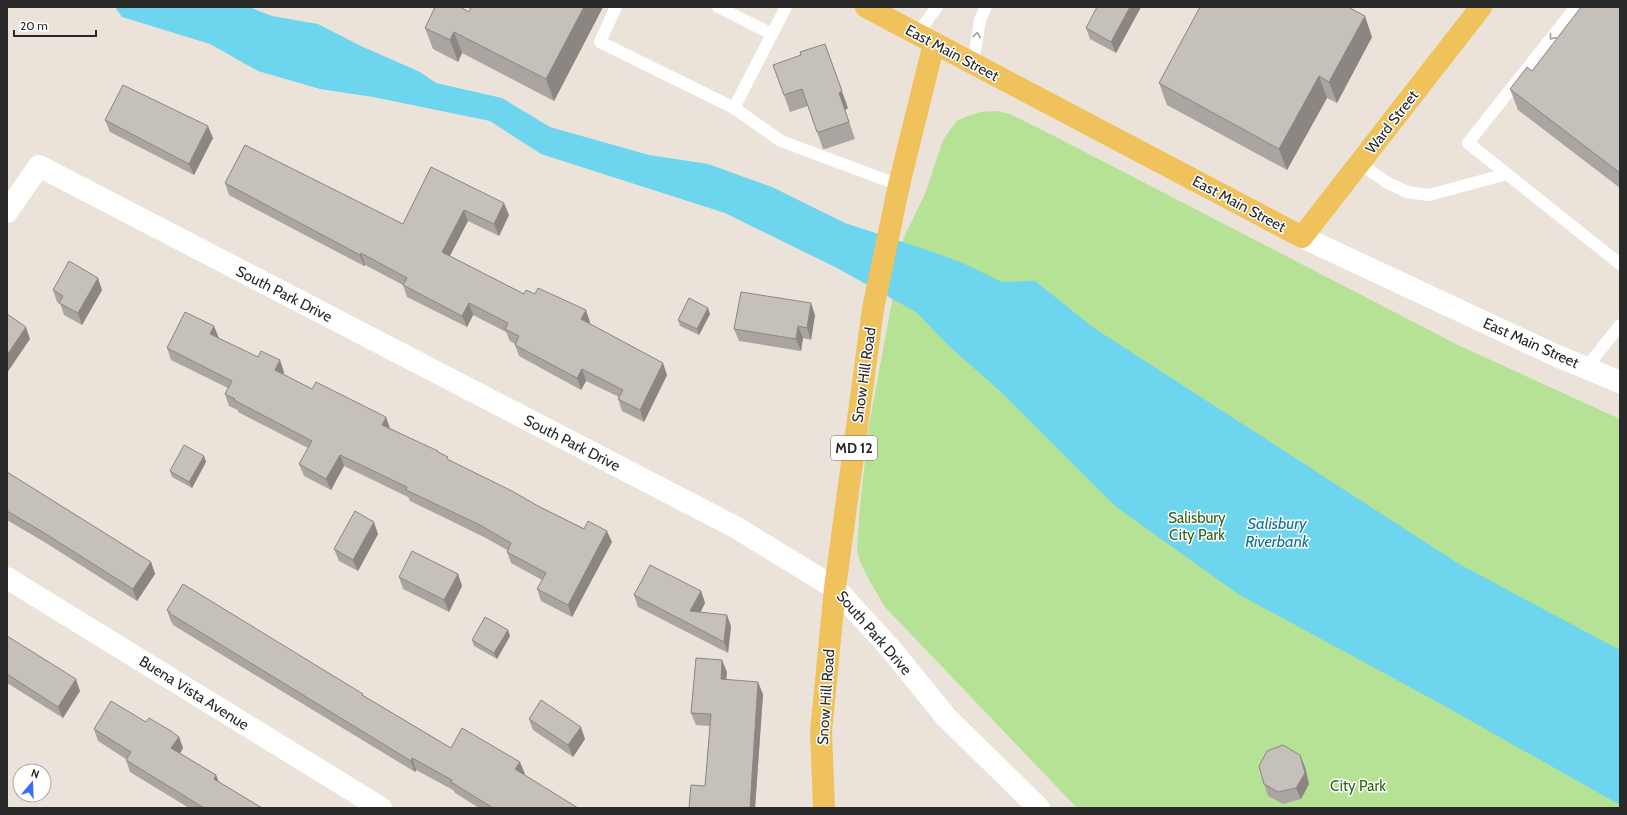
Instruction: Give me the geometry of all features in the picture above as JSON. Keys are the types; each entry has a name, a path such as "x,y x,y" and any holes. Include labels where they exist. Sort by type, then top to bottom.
{"main road":[{"name":"East Main Street","path":"866,7 1302,237"},
{"name":"Ward Street","path":"1302,237 1482,7"},
{"name":"Snow Hill Road","path":"824,808 821,732 835,588 873,309 899,185 925,39"}],"street":[{"name":"South Park Drive","path":"7,212 38,166 736,528 835,588 890,648 946,717 1039,808"},
{"name":"East Main Street","path":"1302,237 1586,368 1620,382"},
{"name":"Buena Vista Avenue","path":"7,578 381,808"}],"lane":[{"path":"616,7 600,42 734,108 781,141 899,185"},
{"path":"718,7 772,34"},
{"path":"734,108 786,7"},
{"path":"925,39 937,7"},
{"path":"973,64 980,20 986,7"},
{"path":"1576,7 1468,143 1620,264"},
{"path":"1360,164 1388,184 1407,192 1429,195 1507,174"},
{"path":"1586,368 1620,325"}],"green space":[{"name":"Salisbury City Park","path":"997,111 1010,114 1054,136 1460,346 1620,419 1620,808 1077,808 885,607 859,559 857,547 869,425 904,237 925,194 943,140 950,130 957,121 965,117 981,112"}],"water":[{"name":"Salisbury Riverbank","path":"115,7 249,7 272,16 318,24 361,46 420,72 436,83 502,98 550,127 649,155 708,164 772,187 845,223 963,263 1002,282 1035,281 1094,328 1459,564 1620,650 1620,805 1443,705 1238,594 1115,506 1001,392 949,346 916,312 837,268 725,213 541,154 490,121 373,97 320,89 258,71 210,44 122,17"}],"building":[{"path":"435,7 460,7 469,12 471,7 584,7 546,79 454,32 450,40 425,28"},
{"path":"1097,7 1130,7 1111,42 1086,28"},
{"path":"1200,7 1348,7 1365,16 1329,82 1319,76 1279,149 1159,83"},
{"path":"1581,7 1620,7 1620,173 1510,89 1527,67 1532,71"},
{"path":"825,44 842,91 839,93 849,122 817,132 802,89 784,95 773,65 801,55 800,52"},
{"path":"123,85 208,126 189,164 105,120"},
{"path":"245,145 403,224 431,167 504,203 494,224 464,210 442,252 524,294 526,290 535,294 538,288 586,310 581,319 663,363 640,410 618,399 623,390 582,369 577,378 515,345 519,336 505,329 508,323 469,303 462,316 403,285 407,278 361,253 360,255 225,183"},
{"path":"69,261 98,278 78,313 59,303 63,296 53,290"},
{"path":"741,292 811,303 807,328 798,326 796,339 734,329"},
{"path":"689,298 708,308 697,329 678,320"},
{"path":"185,312 214,326 210,334 258,357 261,351 280,360 275,370 312,389 316,382 386,417 382,425 438,451 448,457 447,459 584,529 588,521 607,531 568,605 537,589 546,573 507,552 511,543 480,525 406,490 407,487 340,455 326,479 299,464 312,441 234,400 235,399 225,394 232,381 167,348"},
{"path":"7,314 26,327 7,355"},
{"path":"184,445 204,456 189,482 170,471"},
{"path":"7,472 151,562 133,589 7,511"},
{"path":"355,511 374,522 353,560 334,549"},
{"path":"412,551 458,574 444,600 399,577"},
{"path":"650,565 701,591 690,611 727,615 724,642 634,595"},
{"path":"183,584 363,694 362,695 451,748 462,728 520,762 515,769 578,808 493,808 451,782 452,780 412,758 411,761 169,613 170,612 167,610"},
{"path":"485,617 508,630 494,653 472,640"},
{"path":"7,636 76,679 58,707 7,674"},
{"path":"696,658 722,660 721,679 758,682 750,808 689,808 691,785 705,786 711,714 691,713"},
{"path":"541,700 581,727 568,745 529,719"},
{"path":"111,701 146,722 149,718 171,731 179,737 171,748 216,775 214,779 262,808 204,808 126,760 131,752 94,729"},
{"path":"1283,745 1300,755 1305,773 1296,788 1278,792 1264,784 1259,766 1267,751"}],"park label":[{"name":"City Park","path":"1358,786"}]}
